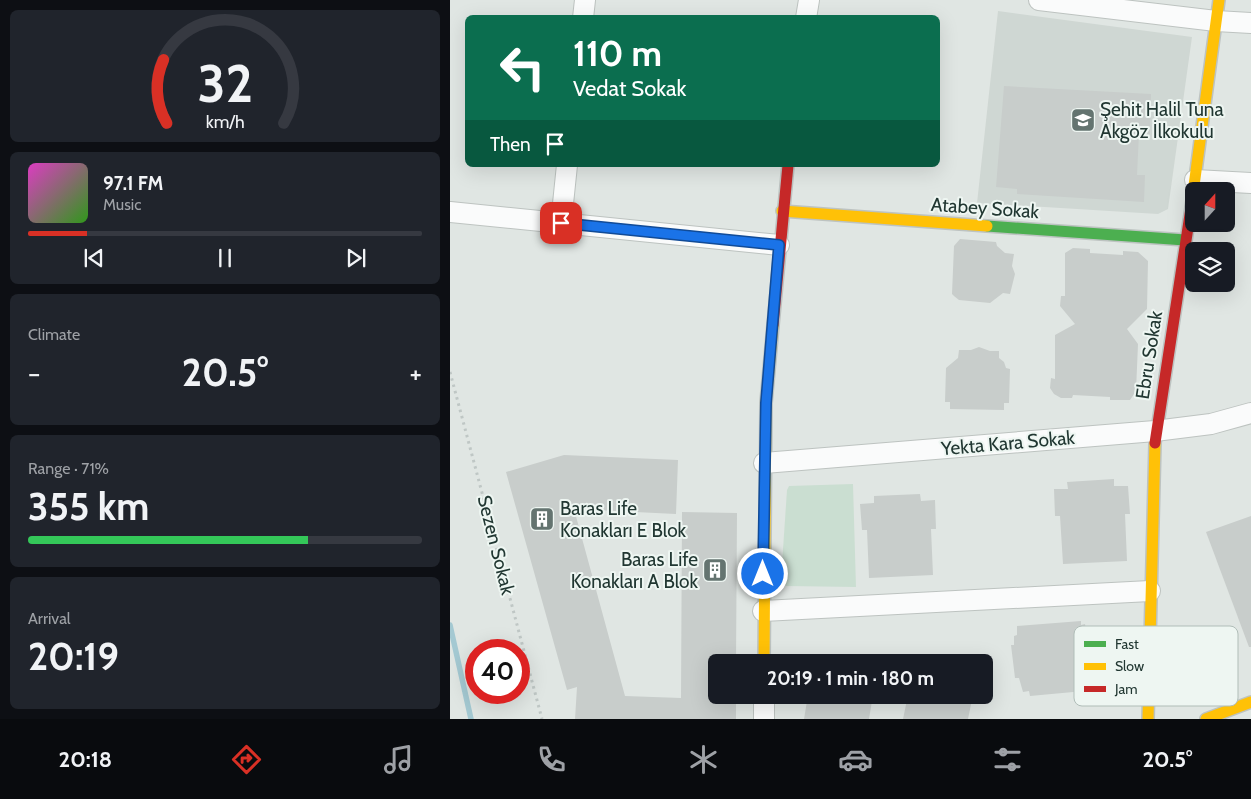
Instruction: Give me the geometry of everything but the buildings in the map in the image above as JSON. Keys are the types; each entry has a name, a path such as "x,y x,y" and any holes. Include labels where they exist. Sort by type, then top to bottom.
{"street":[{"path":"583,15 585,0"},
{"path":"806,15 809,0"},
{"path":"1039,0 1216,21 1251,23"},
{"name":"Ebru Sokak","path":"1149,626 1155,431 1195,180 1219,0"},
{"path":"561,223 567,167"},
{"path":"764,654 766,403 782,211 788,167"},
{"path":"1195,180 1251,183"},
{"name":"Atabey Sokak","path":"782,211 1185,240"},
{"path":"450,212 779,245"},
{"name":"Yekta Kara Sokak","path":"764,463 1155,431 1211,424 1251,413"},
{"path":"763,611 1150,591"},
{"path":"1206,719 1251,702"},
{"path":"764,704 764,719"},
{"name":"Ebru Sokak","path":"1148,706 1148,719"}],"path":[{"name":"Sezen Sokak","path":"450,372 542,719"}],"shaded area":[{"name":"Şehit Halil Tuna Akgöz İlkokulu","path":"998,11 1192,37 1168,209 1158,214 977,203"}],"green space":[{"path":"853,484 856,587 786,586 781,579 787,490 789,486"}],"waterway":[{"path":"450,625 471,719"}],"traffic: fast":[{"path":"987,226 1185,240"}],"traffic: slow":[{"path":"1194,182 1219,0"},
{"path":"782,211 987,226"},
{"path":"764,654 766,403 773,325"},
{"path":"1150,626 1155,443"},
{"path":"1206,719 1251,702"},
{"path":"1148,706 1148,719"}],"traffic: jam":[{"path":"773,325 788,167"},
{"path":"1155,443 1187,232"}],"place":[{"name":"Şehit Halil Tuna Akgöz İlkokulu","path":"1083,120"},
{"name":"Baras Life Konakları E Blok","path":"542,519"},
{"name":"Baras Life Konakları A Blok","path":"715,570"}],"route":[{"path":"561,223 779,245 772,311 766,403 763,574"}]}
